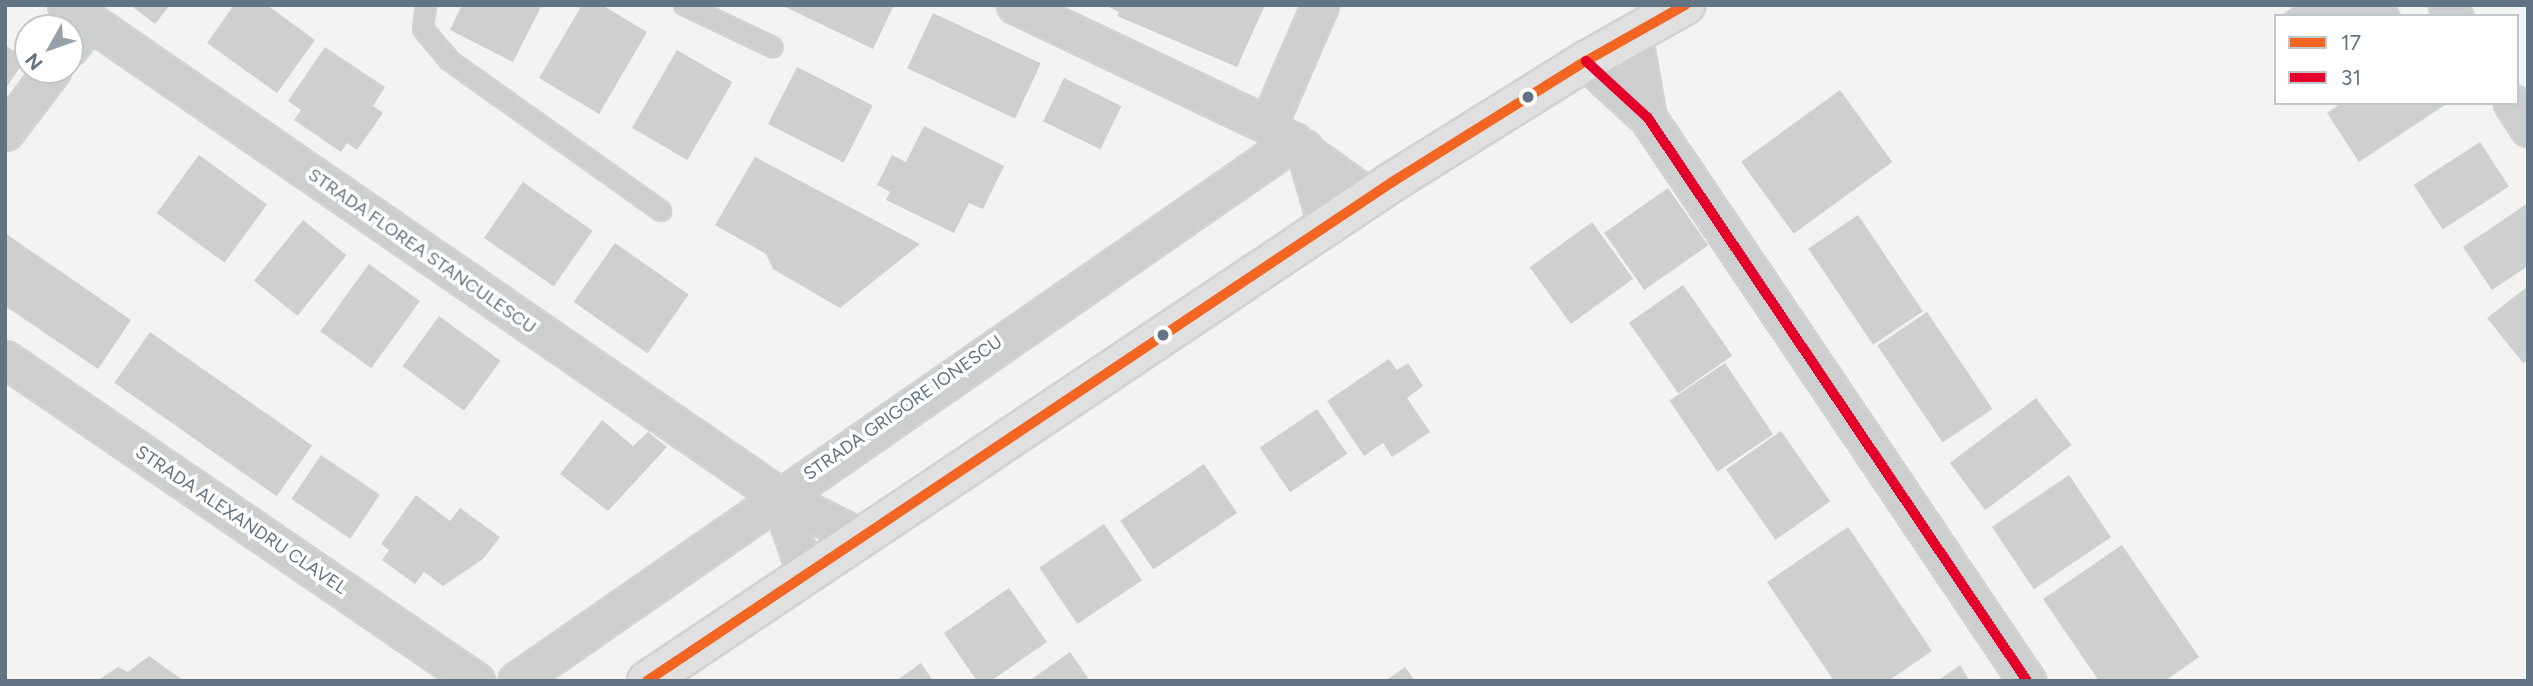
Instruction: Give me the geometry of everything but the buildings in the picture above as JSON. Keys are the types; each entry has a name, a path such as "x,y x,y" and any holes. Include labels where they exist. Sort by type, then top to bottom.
{"main road":[{"path":"647,681 1369,197 1586,61 1685,5"}],"street":[{"path":"1015,5 1289,138 1369,197"},
{"path":"1320,5 1289,138 1327,226"},
{"name":"STRADA FLOREA STANCULESCU","path":"84,31 779,496 861,538"},
{"path":"1633,33 1648,118"},
{"path":"1586,61 1648,118 2027,681"},
{"path":"5,132 41,84"},
{"path":"2513,105 2528,128"},
{"name":"STRADA GRIGORE IONESCU","path":"516,681 1289,138"},
{"name":"STRADA ALEXANDRU CLAVEL","path":"5,359 476,681"},
{"path":"779,496 806,575"}],"lane":[{"path":"426,5 423,29 450,61 661,211"},
{"path":"684,5 772,47"}],"transit line":[{"name":"17","path":"647,681 1392,182 1586,61 1685,5"},
{"name":"31","path":"1586,61 1648,118 2027,681"}]}
